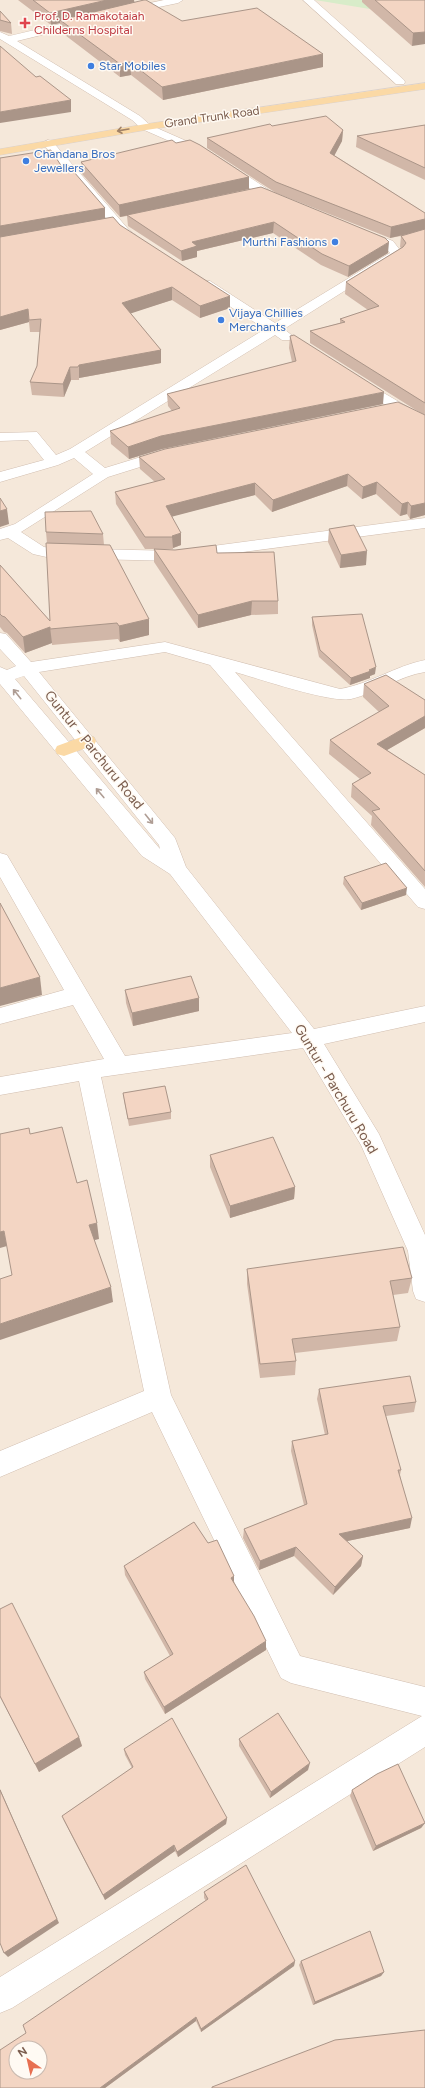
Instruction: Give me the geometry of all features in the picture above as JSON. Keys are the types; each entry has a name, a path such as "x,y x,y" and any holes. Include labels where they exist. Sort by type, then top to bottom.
{"main road":[{"name":"Grand Trunk Road","path":"0,152 141,123 425,78"},
{"name":"Grand Trunk Road","path":"0,142 425,86"},
{"path":"64,750 87,741"}],"street":[{"path":"131,0 142,7"},
{"path":"112,15 178,0"},
{"path":"308,0 400,82"},
{"path":"4,40 97,18"},
{"path":"4,40 141,123 205,153 263,192 293,206"},
{"path":"48,143 125,233 144,245"},
{"path":"248,195 263,192"},
{"path":"103,226 132,220"},
{"path":"0,477 53,462 75,452 276,330 397,254 389,244 352,230"},
{"path":"389,244 403,240"},
{"path":"197,279 295,342"},
{"path":"346,375 425,423"},
{"path":"375,412 398,407"},
{"path":"0,437 32,435 53,462"},
{"path":"75,452 103,474"},
{"path":"177,452 103,474 5,533 39,552 51,554 175,556 425,523"},
{"name":"Guntur - Parchuru Road","path":"0,638 27,668 87,741 168,843 177,869 308,1039 371,1141 423,1248 425,1291"},
{"path":"2,675 27,668 165,647 340,695 359,690 408,669 425,666"},
{"path":"217,662 425,902"},
{"name":"Guntur - Parchuru Road","path":"2,675 149,851 177,869"},
{"path":"0,860 119,1066"},
{"path":"0,1016 78,995"},
{"path":"0,1086 88,1070 308,1039 425,1014"},
{"path":"88,1070 158,1397 291,1668 425,1702"},
{"path":"0,1464 158,1397"},
{"path":"0,1996 425,1730"}],"shaded area":[{"path":"0,0 425,0 425,2088 0,2088"}],"green space":[{"path":"315,0 374,0 362,2 376,10"}],"building":[{"path":"33,0 107,0 50,13"},
{"path":"144,0 182,21 257,8 323,54 162,87 130,62 120,64 60,20"},
{"path":"375,0 425,0 425,32 413,33"},
{"path":"0,11 11,23 0,20"},
{"path":"0,46 36,77 40,76 71,100 0,112"},
{"path":"326,116 343,130 330,153 425,213 425,219 391,227 276,182 207,138 270,124 272,126"},
{"path":"425,125 425,168 357,136"},
{"path":"172,140 176,143 190,140 249,177 119,205 81,162"},
{"path":"51,150 62,167 68,165 105,208 0,226 0,158"},
{"path":"261,187 385,238 389,242 349,266 322,254 274,222 192,242 197,246 181,251 127,215"},
{"path":"113,217 120,225 230,296 200,306 172,287 122,303 161,350 79,365 78,367 70,367 63,384 30,382 37,366 41,319 29,320 28,309 0,317 0,237"},
{"path":"425,229 425,403 310,331 345,322 340,319 379,306 346,282 403,247 406,243 401,236"},
{"path":"294,335 384,392 161,436 128,447 110,431 180,408 167,394 296,361 290,336"},
{"path":"398,402 425,415 425,503 411,506 408,502 402,504 377,482 363,487 348,474 273,500 255,483 166,506 181,533 172,536 173,537 145,537 115,492 165,479 139,457 165,449"},
{"path":"0,498 7,509 0,511"},
{"path":"91,511 103,534 46,532 45,512"},
{"path":"354,525 367,551 341,555 329,529"},
{"path":"46,543 110,545 149,619 119,626 117,623 50,629 50,627 23,637 5,617 0,614 0,565 50,621"},
{"path":"216,545 217,553 274,552 278,601 252,601 198,615 154,549 175,550"},
{"path":"362,614 376,667 369,670 371,671 351,678 320,650 312,617"},
{"path":"386,675 425,700 425,716 377,744 425,775 425,871 372,811 380,809 352,784 371,773 330,740 389,706 364,684"},
{"path":"386,863 407,888 362,903 344,877"},
{"path":"0,903 40,977 0,988"},
{"path":"191,976 199,998 132,1013 125,990"},
{"path":"165,1086 171,1112 128,1119 123,1093"},
{"path":"62,1127 77,1183 87,1180 97,1223 89,1225 111,1287 0,1324 0,1279 12,1275 4,1231 0,1232 0,1134 29,1128 30,1134"},
{"path":"273,1137 295,1187 230,1206 210,1155"},
{"path":"403,1247 412,1278 390,1281 400,1327 292,1339 296,1361 260,1364 247,1269"},
{"path":"410,1376 416,1402 383,1406 401,1470 398,1470 412,1518 339,1534 363,1556 335,1587 296,1547 260,1561 244,1529 307,1504 292,1441 328,1434 319,1389"},
{"path":"194,1522 208,1543 217,1540 234,1576 231,1578 254,1616 266,1641 164,1707 144,1672 173,1654 124,1566"},
{"path":"12,1603 79,1737 35,1764 0,1696 0,1609"},
{"path":"278,1713 310,1763 271,1792 239,1739"},
{"path":"172,1718 227,1818 177,1852 174,1845 103,1895 62,1816 133,1767 124,1749"},
{"path":"398,1764 425,1823 376,1846 352,1790 377,1774"},
{"path":"0,1790 57,1919 4,1953 0,1943"},
{"path":"246,1865 295,1961 201,2029 196,2017 100,2088 0,2088 0,2050 8,2045 8,2080 48,2080 48,2040 15,2040 26,2033 23,2025 208,1899 204,1892"},
{"path":"370,1931 384,1972 315,2002 301,1961"},
{"path":"425,2030 425,2088 212,2088 335,2040"}],"place":[{"name":"Prof. D. Ramakotaiah Childerns Hospital","path":"25,23"},
{"name":"Star Mobiles","path":"91,66"},
{"name":"Chandana Bros Jewellers","path":"26,161"},
{"name":"Murthi Fashions","path":"335,242"},
{"name":"Vijaya Chillies Merchants","path":"221,320"}]}
